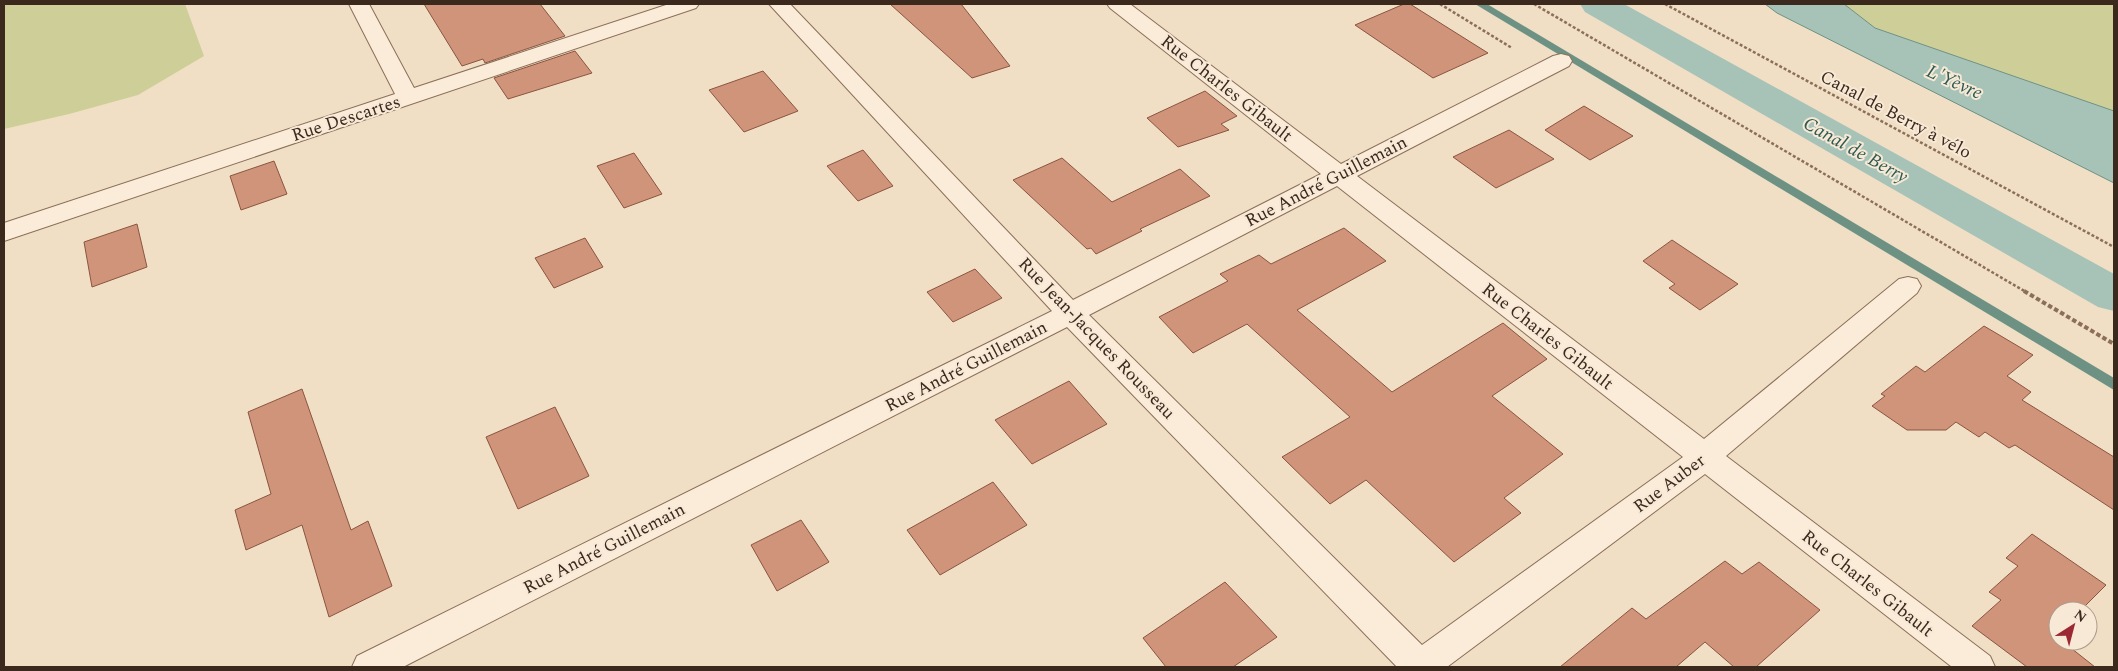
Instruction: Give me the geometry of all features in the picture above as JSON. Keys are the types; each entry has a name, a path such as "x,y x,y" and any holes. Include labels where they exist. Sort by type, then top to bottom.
{"street":[{"path":"359,4 408,97"},
{"name":"Rue Descartes","path":"4,232 689,4"},
{"name":"Rue Jean-Jacques Rousseau","path":"779,4 1070,313 1420,667"},
{"name":"Rue Charles Gibault","path":"1117,4 1978,667"},
{"name":"Rue André Guillemain","path":"369,667 1070,313 1553,65"},
{"name":"Rue Auber","path":"1420,667 1705,457 1734,429 1908,286"}],"path":[{"path":"1440,4 1553,65"},
{"path":"1534,4 2114,344"},
{"name":"Canal de Berry à vélo","path":"1665,4 2114,247"}],"green space":[{"path":"4,4 185,4 204,56 138,95 4,129"},
{"path":"1844,4 2114,4 2114,111 1875,28"}],"water":[{"name":"L'Yèvre","path":"1765,4 1844,4 1875,28 2114,111 2114,183 1777,13"}],"building":[{"path":"424,4 540,4 565,36 485,63 483,59 462,66"},
{"path":"890,4 961,4 1010,66 972,78"},
{"path":"1404,4 1410,4 1488,53 1433,78 1355,25"},
{"path":"575,51 592,73 508,99 494,78"},
{"path":"763,71 798,111 744,132 709,90"},
{"path":"1205,91 1237,116 1221,124 1229,130 1178,147 1147,118"},
{"path":"1584,106 1633,136 1590,160 1545,130"},
{"path":"1509,130 1554,159 1496,188 1453,157"},
{"path":"863,150 893,186 858,201 827,166"},
{"path":"634,153 662,194 624,208 597,166"},
{"path":"1062,158 1112,202 1180,169 1210,196 1140,229 1142,231 1096,254 1091,248 1087,249 1013,180"},
{"path":"274,161 287,194 241,210 230,176"},
{"path":"137,224 147,267 92,287 84,242"},
{"path":"1344,228 1386,261 1297,310 1392,392 1503,323 1547,359 1492,396 1563,454 1504,498 1521,513 1454,562 1366,480 1330,504 1282,457 1350,417 1247,324 1193,353 1159,317 1228,281 1220,274 1259,255 1271,264"},
{"path":"585,238 603,267 554,288 535,258"},
{"path":"1672,240 1738,284 1700,310 1669,288 1675,284 1643,261"},
{"path":"975,269 1002,298 953,322 927,292"},
{"path":"1984,326 2033,355 2007,376 2031,392 2022,400 2114,457 2114,510 2015,445 2009,448 1985,432 1979,437 1956,422 1946,430 1907,430 1872,406 1885,396 1881,394 1916,366 1925,372"},
{"path":"1069,381 1107,424 1032,464 995,420"},
{"path":"302,389 351,530 368,521 392,586 329,617 302,525 246,550 235,510 271,494 248,412"},
{"path":"555,407 589,476 518,509 486,437"},
{"path":"993,482 1027,525 940,575 907,530"},
{"path":"801,520 829,562 777,591 751,545"},
{"path":"2032,534 2106,585 2090,601 2048,601 2048,651 2075,651 2095,667 2027,667 1972,626 2001,600 1989,592 2018,566 2006,558"},
{"path":"1725,561 1742,574 1759,562 1820,610 1756,667 1734,667 1705,642 1676,667 1560,667 1632,608 1646,619"},
{"path":"1225,582 1277,637 1233,667 1166,667 1143,638"}],"waterway":[{"path":"1480,4 2114,385"},
{"name":"Canal de Berry","path":"1598,4 2114,295"}]}
